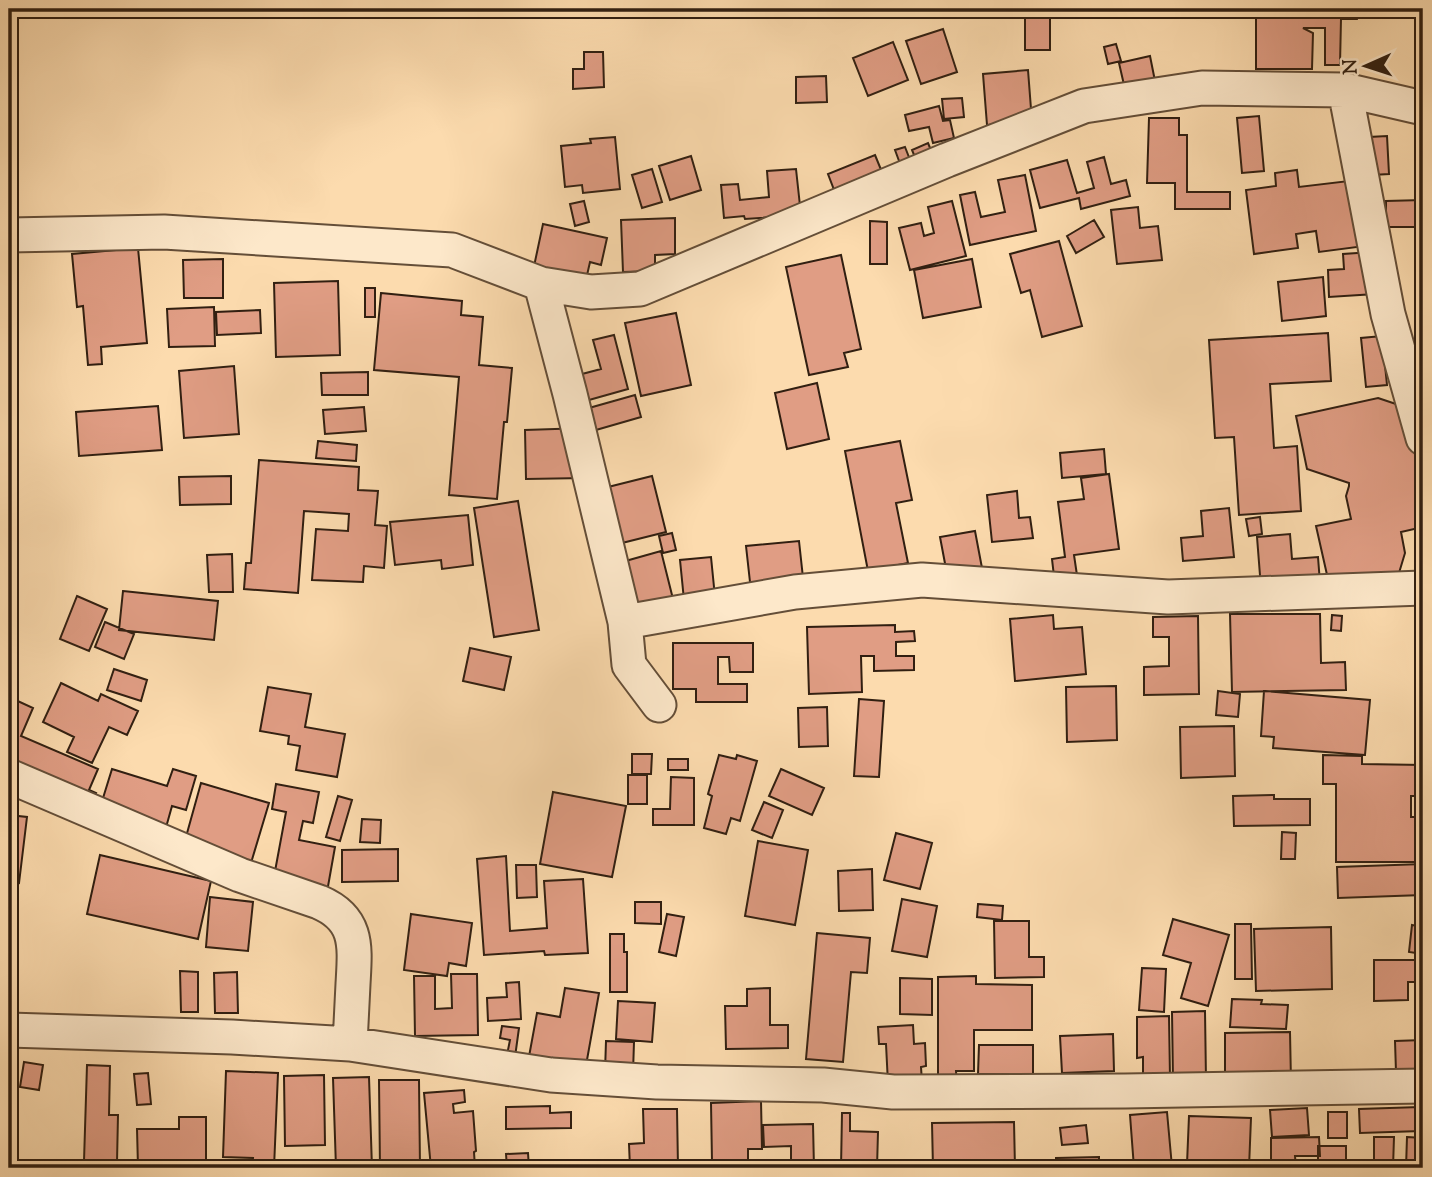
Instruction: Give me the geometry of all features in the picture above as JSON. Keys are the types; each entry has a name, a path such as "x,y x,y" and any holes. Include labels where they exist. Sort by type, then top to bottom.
{"street":[{"path":"9,236 164,232 452,250 541,284 591,292 640,289 947,160 1084,106 1202,89 1345,90 1423,108"},
{"path":"1345,90 1388,314 1423,439"},
{"path":"541,284 625,622 629,665 659,705"},
{"path":"625,622 795,592 922,580 1168,597 1423,588"},
{"path":"9,776 240,875 330,906 347,922 355,944 350,1044"},
{"path":"9,1030 232,1037 350,1044 551,1075 657,1082 823,1085 893,1092 1423,1086"}],"building":[{"path":"1256,9 1271,14 1317,15 1317,9 1362,9 1357,19 1341,19 1340,65 1325,65 1325,28 1303,28 1313,33 1312,69 1256,69"},
{"path":"1025,18 1050,18 1050,50 1025,50"},
{"path":"943,29 957,72 921,84 906,41"},
{"path":"893,42 908,80 868,96 853,58"},
{"path":"1116,44 1121,61 1108,64 1104,47"},
{"path":"584,52 603,52 604,87 573,89 573,69 584,69"},
{"path":"1150,56 1157,91 1127,98 1119,63"},
{"path":"1028,70 1032,122 987,125 983,74"},
{"path":"826,76 827,102 796,103 796,77"},
{"path":"962,98 964,117 944,119 942,99"},
{"path":"939,106 943,121 950,120 954,138 933,143 929,127 909,131 905,115"},
{"path":"1259,116 1264,171 1242,173 1237,118"},
{"path":"1149,118 1179,118 1179,135 1187,135 1187,192 1230,192 1230,209 1175,209 1175,183 1147,183"},
{"path":"1387,136 1389,174 1372,175 1369,137"},
{"path":"615,137 620,189 583,193 582,185 565,187 561,146 591,143 590,139"},
{"path":"928,143 935,160 919,167 912,150"},
{"path":"905,147 912,165 902,169 895,150"},
{"path":"875,155 884,177 836,195 828,174"},
{"path":"691,156 701,190 670,200 659,166"},
{"path":"1104,157 1111,184 1126,180 1130,196 1081,209 1079,198 1040,208 1030,170 1067,160 1077,193 1094,188 1087,162"},
{"path":"652,169 662,202 642,208 632,175"},
{"path":"796,169 801,215 724,218 721,185 738,184 740,200 769,197 767,171"},
{"path":"1297,170 1299,187 1357,180 1365,246 1319,252 1316,231 1296,234 1298,248 1254,254 1246,190 1276,186 1275,173"},
{"path":"1025,175 1036,231 970,245 960,195 975,192 981,217 1005,212 998,180"},
{"path":"1423,200 1423,227 1386,227 1386,201"},
{"path":"584,201 589,222 575,226 570,204"},
{"path":"952,201 966,256 910,270 899,228 921,223 924,236 934,233 928,207"},
{"path":"1138,207 1140,228 1158,226 1162,260 1117,264 1111,210"},
{"path":"675,218 675,254 655,255 655,271 623,272 621,220"},
{"path":"1094,220 1104,237 1076,253 1067,236"},
{"path":"870,221 887,222 887,264 870,264"},
{"path":"543,224 607,238 601,265 590,262 585,284 533,271"},
{"path":"1059,241 1082,326 1042,337 1030,290 1021,293 1010,254"},
{"path":"138,248 147,343 101,347 102,364 88,365 83,306 77,307 72,254"},
{"path":"1372,252 1375,294 1329,297 1328,270 1344,269 1343,254"},
{"path":"841,255 861,349 844,353 848,367 809,375 786,267"},
{"path":"223,259 223,298 184,298 183,260"},
{"path":"972,259 981,307 923,318 914,270"},
{"path":"1323,277 1326,316 1282,321 1278,282"},
{"path":"338,281 340,355 276,357 274,283"},
{"path":"365,288 375,288 375,317 365,317"},
{"path":"381,293 462,301 461,315 483,317 479,365 512,368 497,499 449,495 459,377 374,370"},
{"path":"214,307 215,346 169,347 167,309"},
{"path":"260,310 261,333 217,335 216,312"},
{"path":"676,313 691,385 641,396 625,323"},
{"path":"1328,333 1331,381 1270,384 1274,448 1297,446 1301,511 1239,515 1234,437 1215,438 1209,340"},
{"path":"614,335 628,389 589,400 582,374 601,369 593,340"},
{"path":"1382,336 1387,385 1366,387 1361,338"},
{"path":"234,366 239,434 184,438 179,371"},
{"path":"368,372 368,395 322,395 321,373"},
{"path":"817,383 829,439 787,449 775,393"},
{"path":"635,395 641,417 596,430 589,408"},
{"path":"1378,398 1414,410 1423,458 1423,527 1401,532 1405,553 1399,573 1330,588 1316,526 1351,519 1346,496 1349,483 1307,469 1296,416"},
{"path":"158,406 162,450 79,456 76,412"},
{"path":"364,407 366,431 325,434 323,410"},
{"path":"585,428 585,478 526,479 525,430"},
{"path":"318,441 357,445 356,461 316,458"},
{"path":"900,441 912,500 896,503 908,563 868,571 845,451"},
{"path":"1104,449 1106,474 1062,478 1060,453"},
{"path":"259,460 359,467 358,490 378,491 375,525 387,526 384,568 364,566 363,582 312,580 316,529 348,531 349,514 304,511 298,593 244,589 246,563 251,563"},
{"path":"1109,474 1119,549 1074,555 1078,582 1055,585 1052,559 1065,557 1058,502 1084,499 1081,478"},
{"path":"231,476 231,504 180,505 179,477"},
{"path":"652,476 666,532 618,544 604,488"},
{"path":"1017,491 1019,518 1030,517 1033,538 992,542 987,495"},
{"path":"518,501 539,630 494,637 474,508"},
{"path":"1229,508 1234,557 1183,561 1181,538 1203,536 1201,511"},
{"path":"468,515 473,565 442,569 441,560 395,565 390,522"},
{"path":"1260,517 1262,534 1249,536 1246,519"},
{"path":"975,531 982,568 947,574 940,537"},
{"path":"672,533 676,550 663,553 659,536"},
{"path":"1290,534 1292,559 1318,557 1320,583 1261,588 1257,537"},
{"path":"799,541 804,587 751,591 746,546"},
{"path":"661,551 675,607 637,617 622,562"},
{"path":"232,554 233,592 209,592 207,555"},
{"path":"711,557 715,597 684,600 680,560"},
{"path":"123,591 218,601 214,640 119,630"},
{"path":"77,596 107,609 89,651 60,639"},
{"path":"1230,614 1320,614 1321,663 1345,662 1346,690 1232,692"},
{"path":"1421,614 1423,614 1423,665"},
{"path":"1053,615 1054,629 1082,627 1086,674 1015,681 1010,619"},
{"path":"1332,615 1342,616 1341,631 1331,630"},
{"path":"1198,616 1199,694 1144,695 1144,667 1169,666 1169,637 1153,637 1153,617"},
{"path":"105,622 134,634 124,659 95,647"},
{"path":"895,625 895,632 914,631 915,641 896,642 896,656 914,656 914,670 874,671 874,656 861,656 862,692 809,694 807,627"},
{"path":"673,643 753,643 753,672 730,672 729,657 718,657 718,684 747,684 747,702 696,702 696,689 673,689"},
{"path":"470,648 511,657 504,690 463,681"},
{"path":"114,669 147,680 141,701 107,690"},
{"path":"61,683 98,701 101,694 138,711 127,735 109,727 92,763 67,752 74,737 43,722"},
{"path":"1116,686 1117,740 1067,742 1066,687"},
{"path":"268,687 311,694 305,727 345,734 337,777 296,770 300,746 288,744 289,736 260,731"},
{"path":"1218,691 1240,694 1238,717 1216,715"},
{"path":"1264,691 1370,700 1365,755 1273,748 1274,737 1261,736"},
{"path":"9,697 33,708 21,736 98,769 89,790 96,793 92,801 9,766"},
{"path":"859,699 884,701 879,777 854,776"},
{"path":"827,707 828,746 799,747 798,708"},
{"path":"1234,726 1235,776 1181,778 1180,727"},
{"path":"632,754 652,754 651,774 632,774"},
{"path":"719,755 736,759 737,755 757,761 740,821 731,818 726,834 704,828 712,796 708,794"},
{"path":"1323,755 1362,756 1362,764 1423,765 1423,796 1411,796 1411,817 1423,817 1423,862 1336,862 1336,784 1323,784"},
{"path":"668,759 688,759 688,770 668,770"},
{"path":"112,769 167,786 173,769 196,776 186,810 172,806 165,831 99,811"},
{"path":"781,769 824,788 812,815 769,796"},
{"path":"628,775 647,775 647,804 628,804"},
{"path":"671,777 694,778 694,825 653,825 653,809 670,809"},
{"path":"201,783 269,803 251,863 184,844"},
{"path":"276,784 319,792 313,823 303,821 299,840 335,847 327,892 273,882 286,812 272,809"},
{"path":"553,792 626,806 612,877 540,864"},
{"path":"1274,795 1274,799 1310,799 1310,825 1234,826 1233,796"},
{"path":"338,796 352,800 340,841 326,837"},
{"path":"764,802 783,810 772,838 752,830"},
{"path":"9,815 27,817 19,883 9,881"},
{"path":"362,819 381,820 380,843 360,842"},
{"path":"1282,832 1296,833 1295,859 1281,859"},
{"path":"896,833 932,843 920,889 884,880"},
{"path":"758,841 808,850 795,925 745,916"},
{"path":"398,849 398,881 342,882 342,850"},
{"path":"100,855 211,881 198,939 87,914"},
{"path":"506,856 510,931 547,928 544,881 583,879 588,953 545,955 544,951 484,955 477,859"},
{"path":"1423,864 1423,895 1338,898 1337,867"},
{"path":"516,865 536,865 537,897 517,898"},
{"path":"872,869 873,910 839,911 838,871"},
{"path":"210,897 253,902 248,951 206,947"},
{"path":"902,899 937,906 927,957 892,951"},
{"path":"635,902 661,902 661,924 635,923"},
{"path":"978,904 1003,906 1002,920 977,917"},
{"path":"411,914 472,923 466,966 449,963 447,976 404,970"},
{"path":"667,914 684,917 676,956 659,952"},
{"path":"1173,919 1229,935 1208,1006 1181,998 1191,963 1163,955"},
{"path":"994,921 1029,921 1029,957 1044,957 1044,977 995,978"},
{"path":"1235,924 1251,924 1252,979 1235,979"},
{"path":"1412,925 1423,927 1423,954 1409,952"},
{"path":"1331,927 1332,989 1256,991 1254,929"},
{"path":"817,933 870,938 867,973 851,972 843,1062 806,1059"},
{"path":"610,934 624,934 627,992 610,992"},
{"path":"1374,960 1423,960 1423,982 1408,982 1408,1000 1374,1001"},
{"path":"1142,968 1166,969 1164,1012 1139,1010"},
{"path":"180,971 198,972 198,1012 181,1012"},
{"path":"237,972 238,1013 215,1013 214,973"},
{"path":"451,974 477,974 478,1035 415,1036 414,976 435,976 435,1009 452,1008"},
{"path":"976,976 976,984 1032,985 1032,1030 974,1030 974,1071 956,1071 957,1086 938,1086 938,977"},
{"path":"900,978 932,979 932,1015 900,1014"},
{"path":"519,982 521,1019 488,1021 487,998 507,997 506,983"},
{"path":"565,988 599,993 585,1071 528,1062 537,1013 560,1017"},
{"path":"770,988 770,1025 788,1025 788,1048 726,1049 725,1006 747,1006 747,989"},
{"path":"1232,999 1262,1000 1261,1004 1288,1005 1286,1029 1230,1027"},
{"path":"618,1001 655,1003 652,1042 616,1039"},
{"path":"1205,1011 1206,1080 1173,1081 1172,1012"},
{"path":"1169,1016 1170,1078 1143,1078 1143,1057 1137,1058 1137,1017"},
{"path":"913,1025 914,1044 925,1043 926,1066 921,1067 922,1082 888,1084 886,1044 879,1044 878,1027"},
{"path":"502,1026 519,1028 515,1057 507,1055 510,1040 500,1038"},
{"path":"1290,1032 1291,1082 1225,1082 1225,1033"},
{"path":"1113,1034 1114,1071 1062,1073 1060,1036"},
{"path":"1423,1040 1423,1071 1396,1072 1395,1041"},
{"path":"606,1041 634,1042 633,1073 605,1072"},
{"path":"979,1045 1033,1045 1033,1079 1012,1079 1013,1074 978,1074"},
{"path":"24,1062 43,1065 39,1090 20,1087"},
{"path":"87,1065 110,1066 109,1115 118,1115 117,1162 84,1161"},
{"path":"226,1071 278,1073 274,1168 252,1168 253,1158 223,1157"},
{"path":"148,1073 151,1104 137,1105 134,1074"},
{"path":"324,1075 325,1145 285,1146 284,1076"},
{"path":"369,1077 372,1168 336,1168 333,1078"},
{"path":"379,1080 419,1080 420,1168 380,1168"},
{"path":"464,1090 465,1102 453,1104 454,1113 473,1111 475,1168 431,1168 424,1093"},
{"path":"761,1101 762,1149 748,1149 748,1160 712,1162 711,1103"},
{"path":"550,1106 550,1113 571,1112 571,1128 506,1129 506,1107"},
{"path":"1420,1107 1421,1131 1360,1133 1359,1109"},
{"path":"1307,1108 1309,1135 1272,1137 1270,1110"},
{"path":"643,1109 677,1109 678,1167 630,1168 629,1144 644,1143"},
{"path":"1167,1112 1172,1167 1134,1168 1130,1115"},
{"path":"1328,1112 1347,1112 1347,1138 1328,1138"},
{"path":"842,1113 850,1113 850,1131 878,1132 877,1168 841,1168"},
{"path":"1189,1116 1251,1118 1249,1168 1208,1168 1208,1164 1187,1164"},
{"path":"179,1117 206,1117 206,1168 138,1167 137,1129 179,1129"},
{"path":"1014,1122 1015,1168 933,1168 932,1123"},
{"path":"813,1124 814,1168 791,1168 791,1146 764,1147 763,1125"},
{"path":"1086,1125 1088,1143 1062,1145 1060,1128"},
{"path":"1319,1137 1320,1156 1295,1156 1296,1168 1271,1168 1271,1138"},
{"path":"1374,1137 1394,1137 1393,1168 1374,1168"},
{"path":"1407,1137 1423,1138 1423,1168 1406,1168"},
{"path":"1318,1146 1346,1146 1346,1168 1318,1168"},
{"path":"528,1153 529,1168 507,1168 506,1154"},
{"path":"1099,1157 1099,1168 1056,1168 1056,1158"}]}
